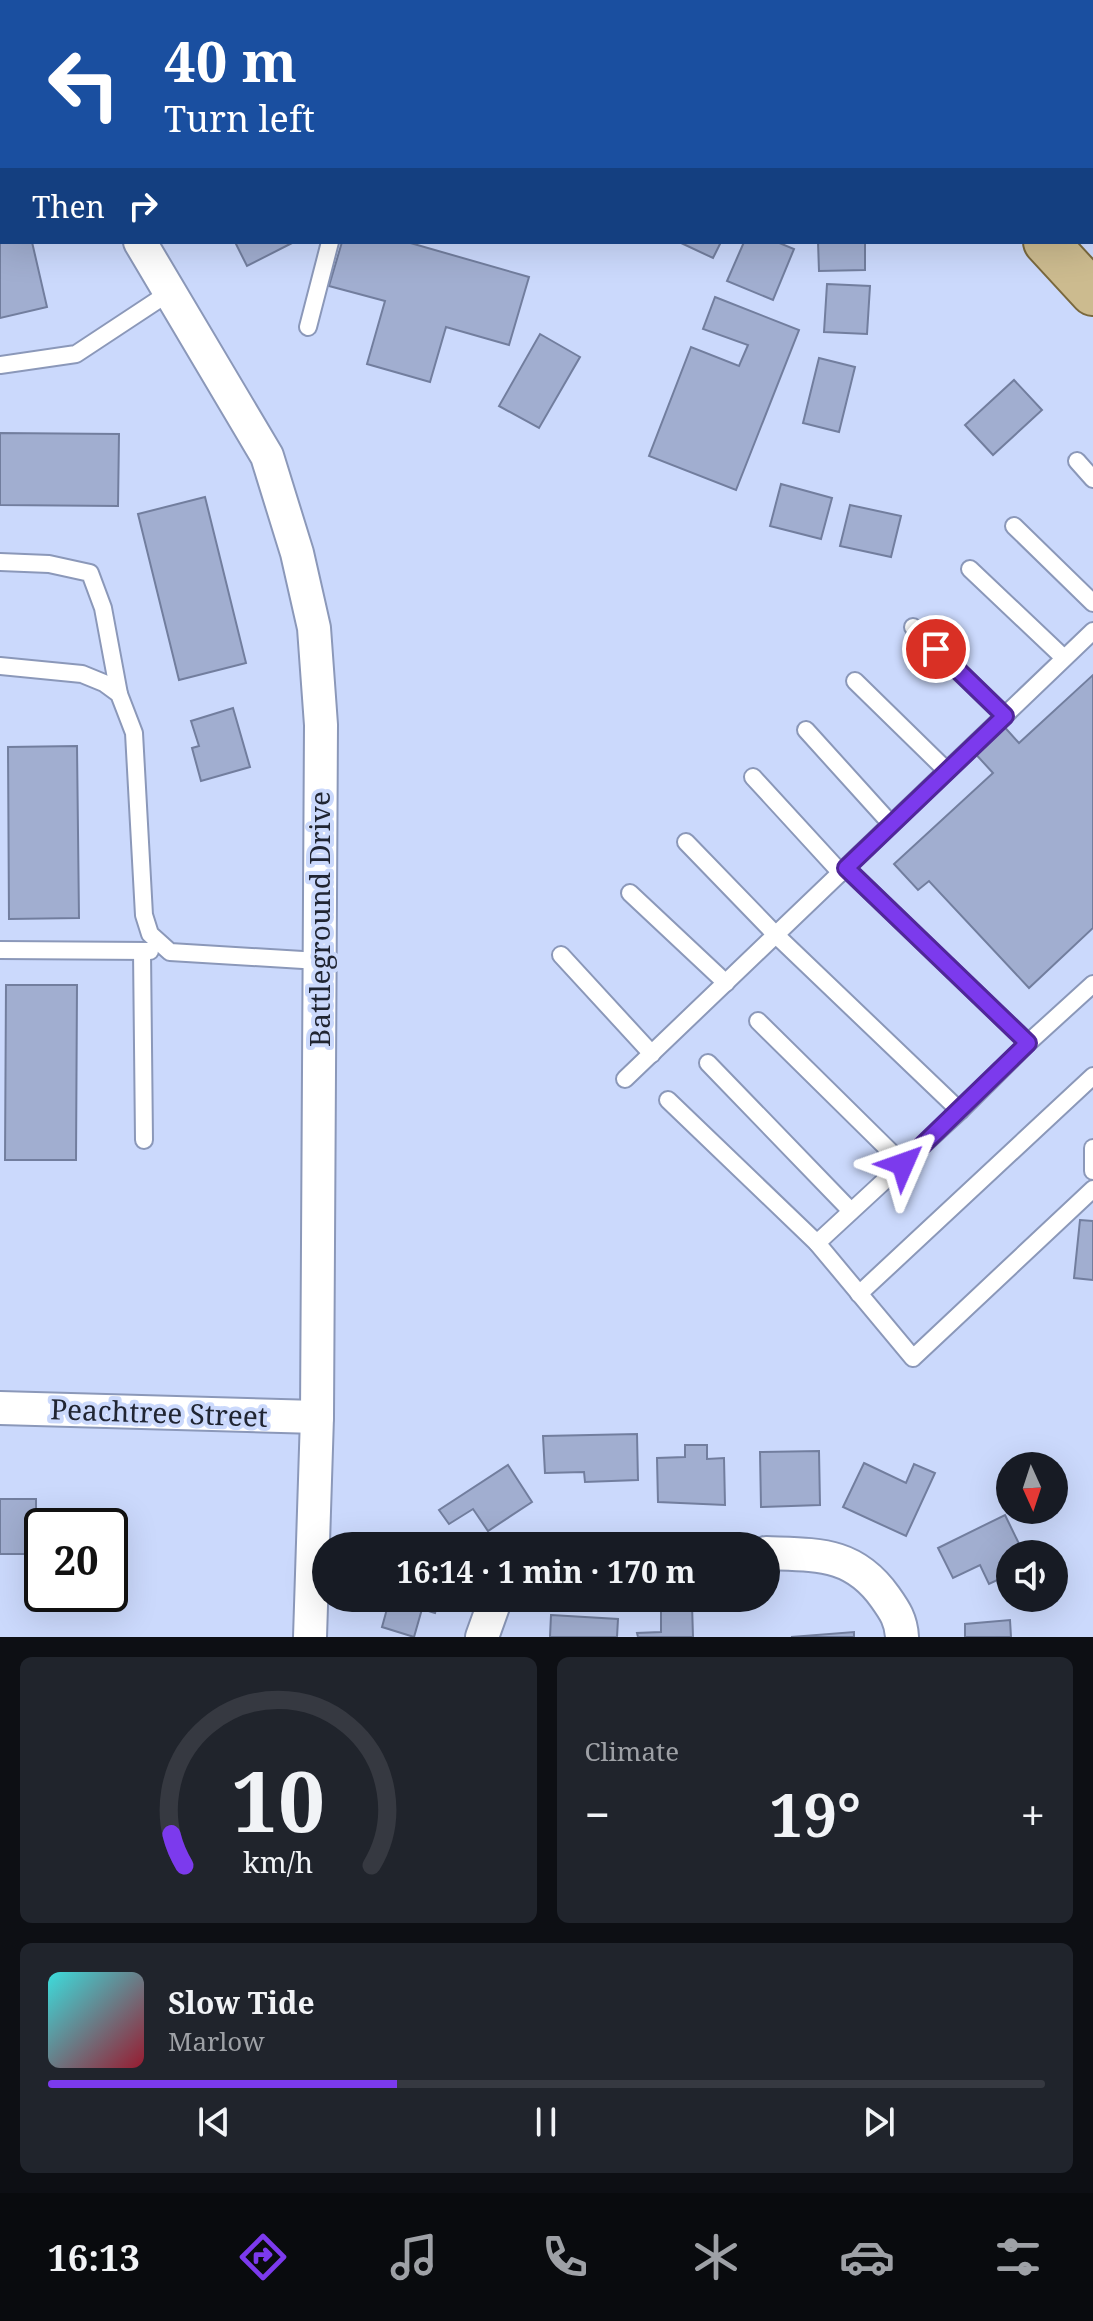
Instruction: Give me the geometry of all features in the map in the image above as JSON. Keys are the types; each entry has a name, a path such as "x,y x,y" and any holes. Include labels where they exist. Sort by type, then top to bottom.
{"main road":[{"path":"1048,244 1093,293"}],"street":[{"name":"Battleground Drive","path":"141,244 267,456 297,553 314,628 321,725 317,1417 310,1637"},
{"name":"Peachtree Street","path":"0,1408 317,1417"},
{"path":"780,1554 822,1555 868,1573 901,1621 902,1637"},
{"path":"482,1637 491,1612"}],"lane":[{"path":"308,327 329,244"},
{"path":"0,365 76,354 170,292"},
{"path":"1077,461 1093,479"},
{"path":"1014,526 1093,603"},
{"path":"0,562 49,564 90,573 103,608 119,694 134,733 144,915 150,934 170,952"},
{"path":"970,569 1064,658"},
{"path":"913,627 1005,716"},
{"path":"625,1079 1093,631"},
{"path":"0,666 82,674 104,683 119,694"},
{"path":"855,681 947,771"},
{"path":"806,730 891,824"},
{"path":"753,777 843,870 1028,1043"},
{"path":"686,842 776,935 960,1111"},
{"path":"630,893 726,983"},
{"path":"0,950 142,951 319,961"},
{"path":"142,951 144,1140"},
{"path":"561,955 652,1054"},
{"path":"817,1243 1093,984"},
{"path":"758,1021 903,1164"},
{"path":"708,1063 851,1211"},
{"path":"859,1294 1093,1076"},
{"path":"668,1100 817,1243 913,1358 1093,1189"},
{"path":"1093,1148 1093,1171"}],"building":[{"path":"0,244 32,244 47,307 0,318"},
{"path":"236,244 290,244 247,266"},
{"path":"341,244 414,244 529,277 509,345 446,327 430,382 367,364 385,301 329,286"},
{"path":"683,244 720,244 713,258"},
{"path":"743,244 782,244 794,249 773,300 727,281"},
{"path":"818,244 865,244 865,270 819,271"},
{"path":"827,284 870,286 867,334 824,332"},
{"path":"715,297 799,330 736,490 649,456 691,347 739,366 748,345 703,329"},
{"path":"540,334 580,357 539,428 499,406"},
{"path":"819,358 855,367 839,432 803,423"},
{"path":"1014,380 1042,410 993,455 965,425"},
{"path":"0,433 119,434 118,506 0,505"},
{"path":"781,484 832,498 821,539 770,526"},
{"path":"205,497 246,663 179,680 138,514"},
{"path":"850,505 901,516 891,557 840,546"},
{"path":"1093,675 1093,928 1029,988 929,881 918,890 894,864 993,773 971,749 1000,722 1019,743"},
{"path":"233,708 250,767 201,781 192,748 199,746 191,721"},
{"path":"77,746 79,918 9,919 8,747"},
{"path":"6,985 77,985 76,1160 5,1160"},
{"path":"1080,1220 1093,1221 1093,1280 1074,1278"},
{"path":"637,1434 638,1480 585,1482 584,1472 545,1473 543,1436"},
{"path":"685,1445 707,1445 707,1459 724,1458 725,1505 658,1502 657,1458 685,1457"},
{"path":"819,1451 820,1505 761,1507 760,1452"},
{"path":"864,1463 906,1483 914,1464 935,1473 906,1536 843,1507"},
{"path":"508,1465 532,1502 488,1531 473,1509 449,1524 439,1510"},
{"path":"0,1499 36,1499 36,1508 24,1508 24,1554 0,1554"},
{"path":"996,1519 996,1524 1009,1524 1017,1540 996,1540 996,1581 989,1584 980,1565 953,1578 938,1548"},
{"path":"386,1612 421,1612 414,1637 382,1627"},
{"path":"661,1612 692,1612 693,1637 638,1637 637,1633 661,1632"},
{"path":"551,1615 618,1619 617,1637 550,1637"},
{"path":"1010,1620 1011,1637 965,1637 965,1624"},
{"path":"854,1632 854,1637 791,1637"}],"route":[{"path":"903,1164 1028,1043 846,868 1005,716 936,649"}]}
